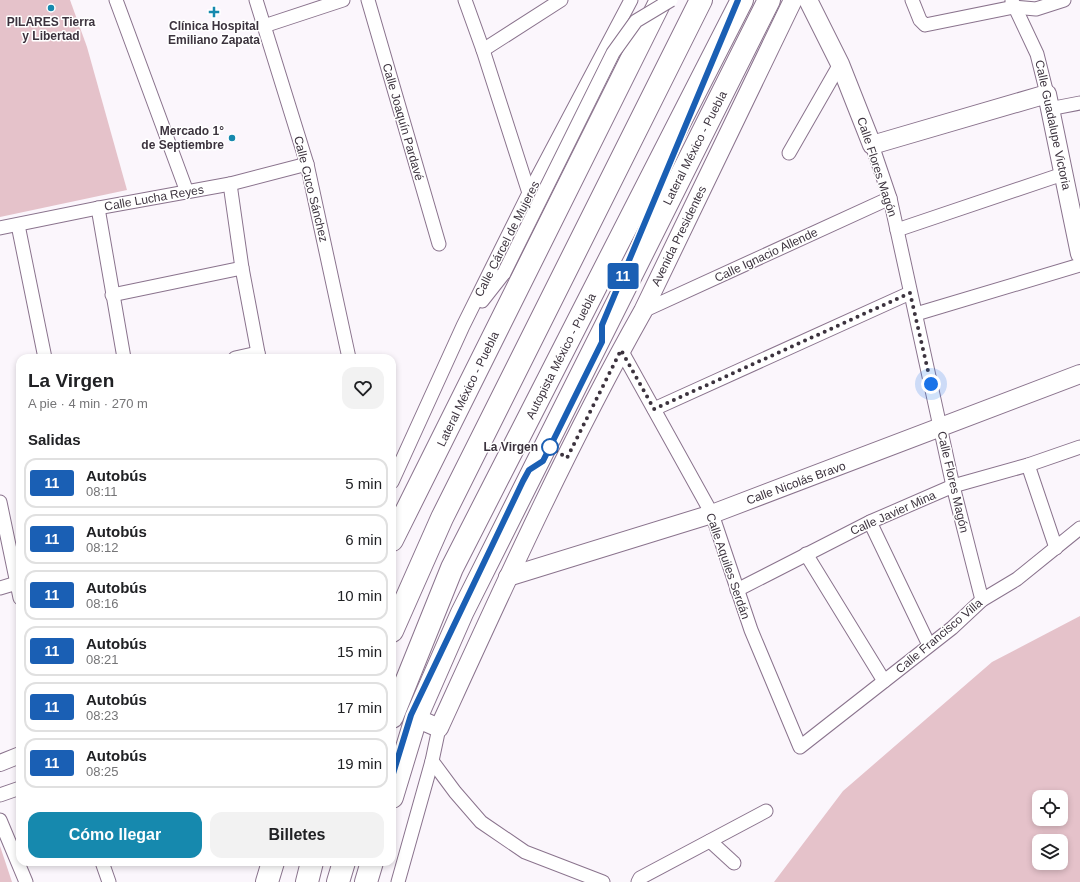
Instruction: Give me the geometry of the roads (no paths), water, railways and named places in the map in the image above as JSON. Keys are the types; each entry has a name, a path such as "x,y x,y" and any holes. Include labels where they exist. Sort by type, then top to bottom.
{"highway":[{"name":"Lateral México - Puebla","path":"396,532 661,0"},
{"path":"396,622 442,518 701,0"},
{"name":"Autopista México - Puebla","path":"396,707 452,568 742,0"},
{"name":"Lateral México - Puebla","path":"396,784 416,718 462,613 769,0"},
{"path":"267,882 272,866"},
{"path":"307,882 311,866"},
{"path":"338,882 343,866"},
{"path":"366,882 371,866"}],"main road":[{"name":"Avenida Presidentes","path":"439,728 508,577 621,350 642,311 793,0"},
{"name":"Calle Flores Magón","path":"808,0 840,64 872,145"},
{"path":"872,145 1048,102"},
{"name":"Calle Guadalupe Victoria","path":"1048,102 1063,174 1075,200 1080,254"},
{"name":"Calle Nicolás Bravo","path":"508,577 712,514 1080,374"},
{"path":"416,718 439,728"}],"street":[{"path":"116,0 186,192"},
{"name":"Calle Cuco Sánchez","path":"256,0 308,164 348,354"},
{"path":"264,26 343,0"},
{"name":"Calle Joaquín Pardavé","path":"368,0 439,244"},
{"path":"466,0 484,50 529,193"},
{"path":"484,50 561,0"},
{"name":"Calle Cárcel de Mujeres","path":"396,471 463,326 529,193 631,0"},
{"path":"463,326 504,273 613,53 636,21 671,0"},
{"path":"912,0 920,20 925,25 1013,3 1036,8 1064,0"},
{"name":"Calle Guadalupe Victoria","path":"1013,3 1037,54 1048,102"},
{"path":"789,153 840,64"},
{"path":"1048,102 1080,103"},
{"name":"Calle Flores Magón","path":"872,145 890,198 953,486 982,600"},
{"name":"Calle Lucha Reyes","path":"0,228 98,208 230,184 308,164"},
{"path":"897,230 1063,174"},
{"path":"230,184 242,268 259,354"},
{"name":"Calle Ignacio Allende","path":"642,311 890,198"},
{"path":"98,208 123,354"},
{"path":"18,225 44,354"},
{"path":"916,314 1080,265"},
{"path":"112,295 242,268"},
{"path":"654,409 910,293"},
{"name":"Calle Aquiles Serdán","path":"621,350 712,514 751,630 800,747"},
{"name":"Calle Javier Mina","path":"737,590 870,522 953,486 1028,465 1080,447"},
{"path":"1028,465 1056,548"},
{"path":"0,502 16,573"},
{"path":"870,522 929,645"},
{"name":"Calle Francisco Villa","path":"800,747 952,628 982,600 1018,579 1080,528"},
{"path":"806,554 884,681"},
{"path":"0,588 16,583"},
{"path":"398,882 432,761 439,728"},
{"path":"0,763 16,757"},
{"path":"432,761 455,792 481,822 525,852 603,882"},
{"path":"0,796 16,790"},
{"path":"641,881 766,811"},
{"path":"0,820 16,858"},
{"path":"710,841 734,863"},
{"path":"19,866 26,882"},
{"path":"103,866 109,882"}],"place":[{"name":"PILARES Tierra y Libertad","path":"51,8"},
{"name":"Clínica Hospital Emiliano Zapata","path":"214,12"},
{"name":"Mercado 1° de Septiembre","path":"232,138"},
{"name":"La Virgen","path":"550,447"}]}
